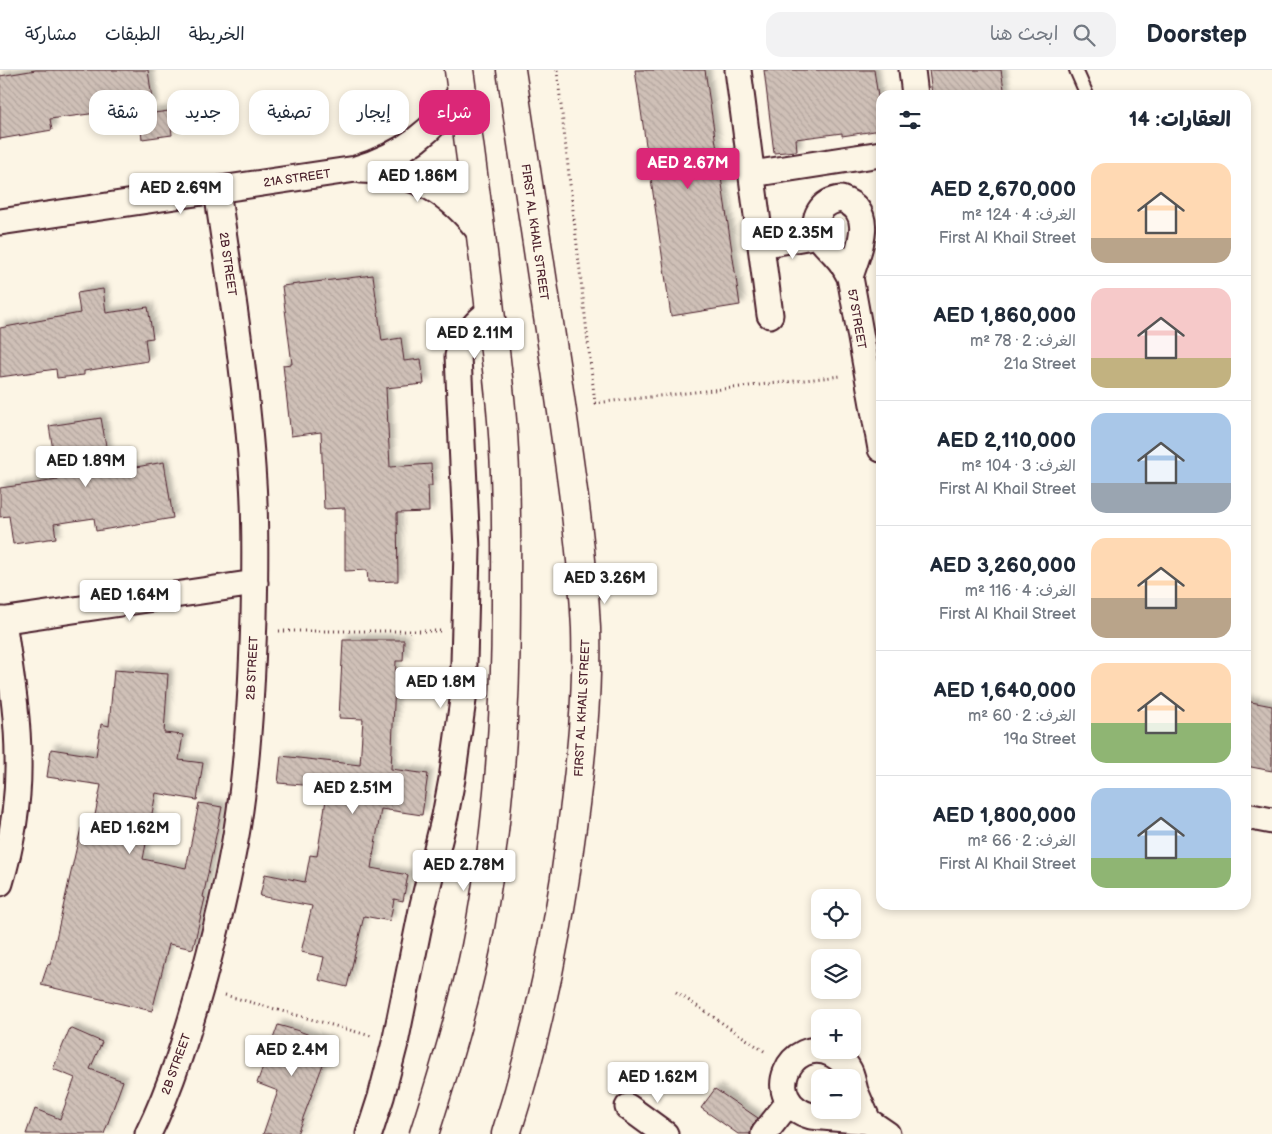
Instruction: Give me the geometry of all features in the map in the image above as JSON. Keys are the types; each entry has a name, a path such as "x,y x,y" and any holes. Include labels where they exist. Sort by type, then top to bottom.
{"main road":[{"name":"FIRST AL KHAIL STREET","path":"506,1134 534,1036 568,864 579,780 586,680 586,628 578,531 511,70"},
{"path":"424,1134 459,1019 476,946 489,872 498,799 504,715 506,519 503,440 482,236 461,81"}],"street":[{"path":"738,70 770,315"},
{"path":"912,70 914,90"},
{"name":"21A STREET","path":"356,170 378,163 398,153 434,126 449,110 461,81"},
{"path":"752,174 876,155"},
{"name":"21A STREET","path":"0,222 356,170 377,170 398,174 418,181 437,191 470,218 482,236"},
{"name":"2B STREET","path":"148,1134 173,1073 216,930 230,871 247,751 255,583 255,532 250,434 217,190"},
{"path":"841,199 855,207 863,221 872,227 850,277 840,260 818,235 817,217 826,203 833,200 841,199"},
{"path":"761,245 818,235"},
{"name":"57 STREET","path":"850,277 876,424"},
{"path":"369,1134 395,1043 452,779 463,700 466,631 467,550 458,356 462,342 470,330 479,319 490,312"},
{"path":"0,883 13,829 18,758 16,722 1,621 255,583"},
{"path":"1251,817 1272,821"},
{"path":"811,1116 802,1114 789,1102 783,1085 788,1067 802,1055 820,1051 838,1057 848,1069"},
{"path":"861,1099 878,1128"},
{"path":"764,1134 789,1102"},
{"path":"628,1107 665,1134"},
{"path":"809,1134 829,1119"},
{"path":"840,1119 878,1128"}],"lane":[{"path":"1076,70 1085,90"}],"path":[{"path":"557,70 595,403 866,373"},
{"path":"253,631 466,631"},
{"path":"200,988 395,1043"},
{"path":"676,992 788,1067"}],"building":[{"path":"36,70 148,70 151,90 89,90 89,114 50,119 52,130 0,139 0,76"},
{"path":"635,70 705,70 740,305 671,316"},
{"path":"764,70 874,70 877,90 876,131 842,136 842,133 796,139 797,151 774,153"},
{"path":"929,70 1001,70 1004,90 931,90"},
{"path":"167,111 167,135 172,135 142,139 142,135 157,135 157,113"},
{"path":"373,275 382,341 401,338 404,361 421,359 424,384 386,388 390,467 431,464 432,486 428,486 429,512 397,513 398,581 368,582 367,570 345,571 345,508 324,509 321,432 291,436 283,365 292,364 282,286"},
{"path":"103,289 106,313 148,307 153,338 145,339 148,361 84,371 84,375 57,378 56,369 0,377 0,328 80,313 77,293"},
{"path":"101,418 108,457 123,454 125,469 164,462 173,518 96,531 94,518 54,524 56,538 13,544 9,516 0,517 0,488 58,480 49,426"},
{"path":"343,640 404,640 403,661 396,661 391,769 428,774 422,815 381,809 371,868 408,875 403,901 394,899 390,921 364,916 347,987 319,980 324,957 301,952 312,906 260,896 265,874 305,882 310,855 317,856 328,787 278,783 281,756 360,765 363,719 339,718"},
{"path":"114,670 168,674 164,733 183,735 179,760 203,763 197,800 156,793 143,859 186,868 199,803 222,807 203,897 205,898 193,949 169,944 152,1011 41,985 48,964 50,965 81,828 92,830 101,785 47,777 51,749 96,756 101,724 109,726"},
{"path":"1251,702 1272,706 1272,771 1251,767"},
{"path":"278,1025 331,1043 297,1134 263,1134 278,1091 257,1083"},
{"path":"70,1028 102,1042 90,1069 123,1081 104,1134 26,1134 35,1109 60,1119 75,1078 53,1069"},
{"path":"715,1089 758,1118 752,1126 750,1134 738,1134 701,1108"}]}
